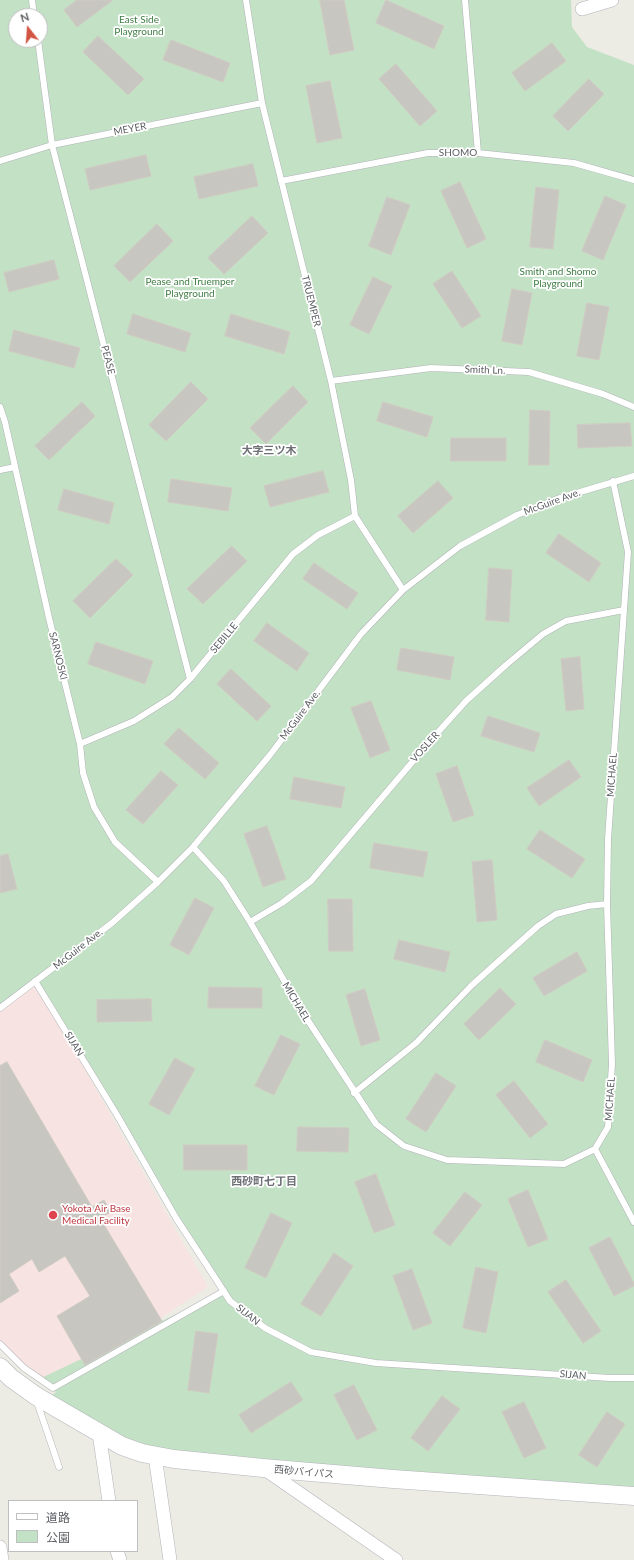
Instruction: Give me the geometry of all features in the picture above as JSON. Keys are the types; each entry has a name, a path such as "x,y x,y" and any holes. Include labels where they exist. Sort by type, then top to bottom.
{"street":[{"path":"582,9 612,0"},
{"name":"西砂バイパス","path":"0,1367 11,1378 36,1396 99,1433 122,1446 155,1456 263,1468 393,1479 634,1496"},
{"path":"99,1433 109,1500"},
{"path":"155,1456 170,1560"},
{"path":"263,1468 396,1560"}],"lane":[{"name":"TRUEMPER","path":"246,0 262,103 331,381 351,480 355,516 403,590"},
{"path":"465,0 478,153"},
{"name":"PEASE","path":"39,48 52,145 190,678"},
{"name":"MEYER","path":"0,161 52,145 262,103"},
{"name":"SHOMO","path":"282,181 428,153 478,153 574,163 634,180"},
{"name":"Smith Ln.","path":"331,381 431,368 529,372 603,394 634,407"},
{"name":"SARNOSKI","path":"0,407 80,744 83,773 94,807 115,842 158,882"},
{"path":"0,470 15,467"},
{"name":"McGuire Ave.","path":"0,1008 112,923 158,882 193,846 270,755 361,634 403,590 460,546 498,525 540,506 613,481 634,476"},
{"name":"MICHAEL","path":"193,846 224,881 250,922 302,1013 354,1093 376,1124 404,1146 447,1160 564,1164 595,1149 608,1127 612,1064 607,904 608,839 628,552 613,481"},
{"name":"SEBILLE","path":"80,744 134,721 172,697 190,678 293,554 318,535 355,516"},
{"name":"VOSLER","path":"250,922 282,903 310,881 431,740 466,702 506,665 543,634 566,621 624,610"},
{"path":"354,1093 416,1043 472,985 538,926 556,914 588,906 607,904"},
{"name":"SIJAN","path":"35,981 114,1109 176,1218 230,1301 264,1328 311,1352 376,1363 610,1378 634,1378"},
{"path":"595,1149 634,1222"},
{"path":"0,1344 24,1368 53,1388 224,1291"},
{"path":"36,1396 59,1467"}],"shaded area":[{"path":"35,981 208,1287 53,1388 0,1342 0,1008"}],"green space":[{"path":"0,0 571,0 572,27 587,47 634,65 634,1496 122,1446 51,1396 56,1392 39,1379 221,1293 36,982 0,1004"}],"building":[{"path":"77,0 113,0 77,27 64,10"},
{"path":"320,0 344,0 354,50 330,55"},
{"path":"386,0 444,26 434,49 376,23"},
{"path":"98,36 144,79 128,95 83,52"},
{"path":"171,40 230,63 223,82 163,60"},
{"path":"552,43 566,61 525,91 512,73"},
{"path":"396,64 437,111 420,126 379,79"},
{"path":"589,79 604,94 568,131 553,116"},
{"path":"330,81 342,138 317,143 306,86"},
{"path":"146,155 151,176 90,190 85,169"},
{"path":"253,164 258,186 199,199 194,177"},
{"path":"460,182 486,239 467,248 441,191"},
{"path":"536,187 559,190 553,249 530,247"},
{"path":"605,196 626,205 603,260 582,251"},
{"path":"387,197 410,205 391,255 369,246"},
{"path":"252,216 268,233 224,274 208,258"},
{"path":"157,224 173,241 130,282 114,266"},
{"path":"54,260 59,279 9,292 4,273"},
{"path":"452,271 481,316 462,328 433,284"},
{"path":"373,277 392,286 369,334 350,325"},
{"path":"512,289 532,293 522,345 502,341"},
{"path":"587,303 609,307 599,360 577,356"},
{"path":"133,314 191,333 185,352 127,334"},
{"path":"231,314 290,332 284,354 225,336"},
{"path":"14,330 80,348 74,368 9,351"},
{"path":"191,382 208,399 166,441 149,425"},
{"path":"293,386 308,402 266,444 250,428"},
{"path":"82,402 95,416 49,460 35,446"},
{"path":"383,402 433,417 427,437 377,421"},
{"path":"530,410 550,411 549,465 529,465"},
{"path":"630,423 632,446 578,448 577,425"},
{"path":"451,438 506,438 506,461 451,461"},
{"path":"323,471 329,492 270,507 264,486"},
{"path":"171,479 232,488 228,511 168,502"},
{"path":"438,481 453,498 413,533 398,516"},
{"path":"64,489 114,503 109,524 58,510"},
{"path":"559,534 601,563 589,582 546,553"},
{"path":"232,546 247,561 203,604 187,589"},
{"path":"116,559 133,575 90,618 73,601"},
{"path":"314,563 358,593 347,609 303,579"},
{"path":"489,568 512,570 509,622 486,620"},
{"path":"267,623 309,653 297,671 254,641"},
{"path":"96,642 153,661 145,684 88,664"},
{"path":"401,648 454,657 450,680 397,670"},
{"path":"580,657 584,709 566,711 561,659"},
{"path":"231,669 271,706 257,721 217,684"},
{"path":"371,701 390,750 370,758 351,708"},
{"path":"488,716 540,733 534,752 481,736"},
{"path":"179,728 219,763 205,779 164,744"},
{"path":"569,760 581,777 539,806 527,788"},
{"path":"457,766 474,815 453,822 436,774"},
{"path":"161,771 178,785 143,824 126,810"},
{"path":"294,777 345,787 341,808 290,799"},
{"path":"267,826 286,879 263,887 244,834"},
{"path":"540,830 585,859 572,878 527,849"},
{"path":"374,843 428,852 423,877 370,868"},
{"path":"8,854 17,889 0,893 0,856"},
{"path":"492,860 497,920 477,922 472,862"},
{"path":"195,898 214,908 189,955 170,945"},
{"path":"328,899 352,899 353,951 329,951"},
{"path":"399,940 450,952 445,972 394,959"},
{"path":"577,952 587,971 544,996 533,978"},
{"path":"209,987 262,988 262,1008 208,1008"},
{"path":"500,988 516,1004 479,1040 464,1024"},
{"path":"365,989 380,1040 361,1046 346,995"},
{"path":"151,999 152,1021 97,1022 97,1000"},
{"path":"281,1035 300,1044 274,1095 255,1086"},
{"path":"545,1040 592,1060 583,1082 536,1062"},
{"path":"175,1058 195,1069 169,1115 149,1104"},
{"name":"Yokota Air Base Medical Facility","path":"7,1062 92,1207 104,1200 111,1212 100,1218 162,1321 85,1365 57,1316 90,1296 65,1256 39,1272 32,1259 9,1274 19,1291 0,1303 0,1066"},
{"path":"436,1073 456,1086 426,1132 406,1119"},
{"path":"514,1081 548,1124 530,1138 496,1095"},
{"path":"298,1127 349,1128 348,1152 297,1151"},
{"path":"184,1145 247,1145 247,1170 184,1170"},
{"path":"376,1174 395,1225 374,1233 355,1182"},
{"path":"528,1190 548,1239 528,1247 508,1199"},
{"path":"465,1192 482,1205 450,1246 433,1233"},
{"path":"271,1213 292,1223 266,1278 245,1268"},
{"path":"610,1237 634,1283 634,1286 614,1296 589,1248"},
{"path":"334,1253 353,1266 321,1316 301,1304"},
{"path":"476,1267 498,1272 486,1333 463,1328"},
{"path":"412,1269 432,1323 413,1330 393,1276"},
{"path":"566,1280 601,1331 583,1343 548,1292"},
{"path":"196,1331 218,1334 209,1393 188,1390"},
{"path":"291,1382 303,1400 251,1433 239,1415"},
{"path":"354,1385 377,1430 357,1440 334,1395"},
{"path":"442,1396 460,1409 428,1451 411,1438"},
{"path":"524,1402 546,1448 524,1458 502,1412"},
{"path":"607,1412 625,1424 597,1467 579,1455"}],"place":[{"name":"Yokota Air Base Medical Facility","path":"53,1215"}],"district":[{"name":"大字三ツ木","path":"269,450"},
{"name":"西砂町七丁目","path":"264,1181"}],"park label":[{"name":"East Side Playground","path":"139,26"},
{"name":"Smith and Shomo Playground","path":"558,278"},
{"name":"Pease and Truemper Playground","path":"190,288"}]}
